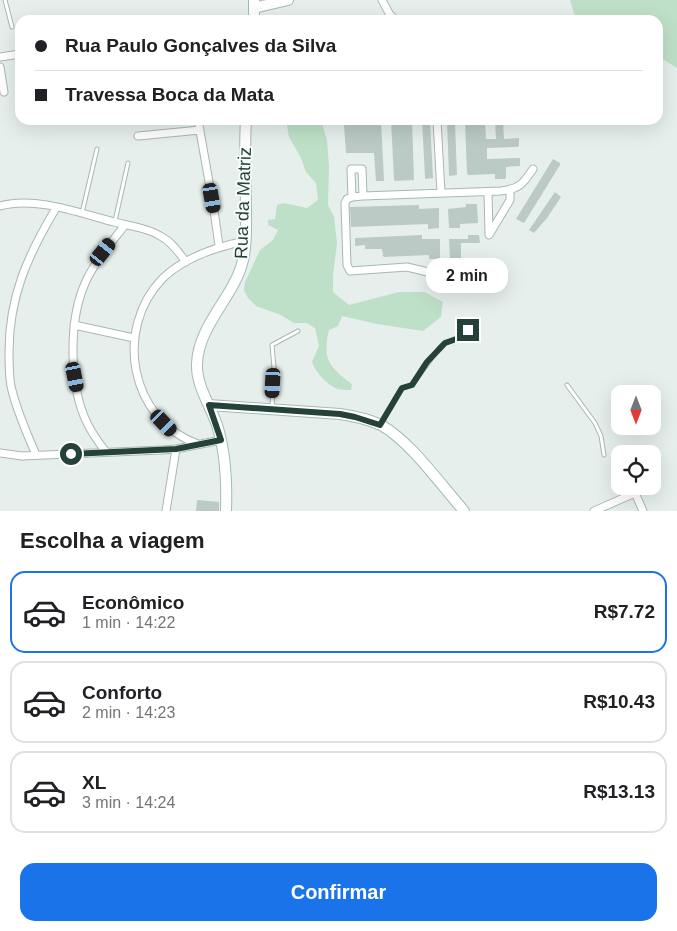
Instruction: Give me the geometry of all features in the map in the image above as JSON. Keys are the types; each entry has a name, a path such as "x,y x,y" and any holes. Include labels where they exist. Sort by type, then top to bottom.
{"main road":[{"path":"254,4 288,0"},
{"name":"Rua da Matriz","path":"226,511 226,472 221,440 197,372 198,355 207,330 243,262 245,241 246,125"},
{"path":"209,405 340,414 380,425 404,442 464,511"}],"street":[{"path":"382,0 390,15"},
{"path":"0,57 15,55"},
{"path":"0,67 4,92"},
{"path":"199,125 219,246"},
{"path":"438,125 441,193"},
{"path":"138,136 200,130"},
{"path":"352,197 351,169 362,169 363,196"},
{"path":"444,272 432,273 407,267 350,271 347,265 347,199 363,196 488,192 510,189 523,184 533,169"},
{"path":"488,192 489,235 510,200 510,189"},
{"path":"0,206 17,203 56,208 151,232 170,242 186,262"},
{"path":"36,455 11,386 9,366 10,328 12,307 32,249 56,208"},
{"path":"106,452 87,422 78,393 73,362 74,325 86,281 103,252 125,225"},
{"path":"198,444 179,437 155,413 148,402 136,373 134,338 144,306 171,271 219,246 245,241"},
{"path":"74,325 134,338"},
{"path":"0,453 36,455 176,449 221,440"},
{"path":"166,511 176,449"},
{"path":"594,511 636,493 643,511"}],"lane":[{"path":"5,0 12,27"},
{"path":"82,214 97,148"},
{"path":"114,222 128,163"},
{"path":"380,425 402,388 412,385 440,347 459,338 476,322"},
{"path":"272,410 274,368 272,345 298,331"},
{"path":"567,385 596,423 601,436 604,455"}],"green space":[{"path":"570,0 677,0 677,68 663,59 663,15 574,15"},
{"path":"287,125 322,125 327,140 329,166 328,205 334,217 337,243 333,292 349,305 399,292 424,292 443,302 441,317 423,331 342,316 338,326 329,330 326,348 329,362 352,384 351,390 334,387 326,382 316,370 312,362 319,346 315,328 307,323 294,323 281,315 256,306 248,298 244,290 245,282 260,250 273,240 278,230 268,225 268,220 275,219 277,205 283,203 307,208 318,200 316,183 306,172 301,158 289,137"}],"building":[{"path":"344,125 381,125 384,181 376,181 374,153 346,153"},
{"path":"391,125 412,125 414,180 395,181"},
{"path":"422,125 430,125 433,178 425,179"},
{"path":"447,125 455,125 457,175 449,176"},
{"path":"465,125 485,125 486,139 496,139 495,125 503,125 504,139 519,138 519,146 517,147 487,148 487,159 520,158 520,166 506,167 505,179 495,179 495,174 468,175"},
{"path":"553,159 560,163 560,165 524,223 516,219"},
{"path":"555,192 561,197 534,233 529,230"},
{"path":"466,204 477,204 478,223 460,224 460,228 449,228 448,209 466,207"},
{"path":"419,205 419,209 439,208 439,228 428,229 428,224 351,227 350,207"},
{"path":"422,235 422,239 440,239 440,259 429,259 429,255 384,257 382,249 365,249 365,245 355,246 355,238"},
{"path":"468,235 479,235 480,243 461,243 461,258 450,259 449,239 468,239"},
{"path":"197,500 219,502 219,511 196,511"}],"route":[{"path":"71,454 176,449 221,440 209,405 340,414 368,420 380,425 402,388 412,385 427,362 440,347 459,338 468,330"}]}
